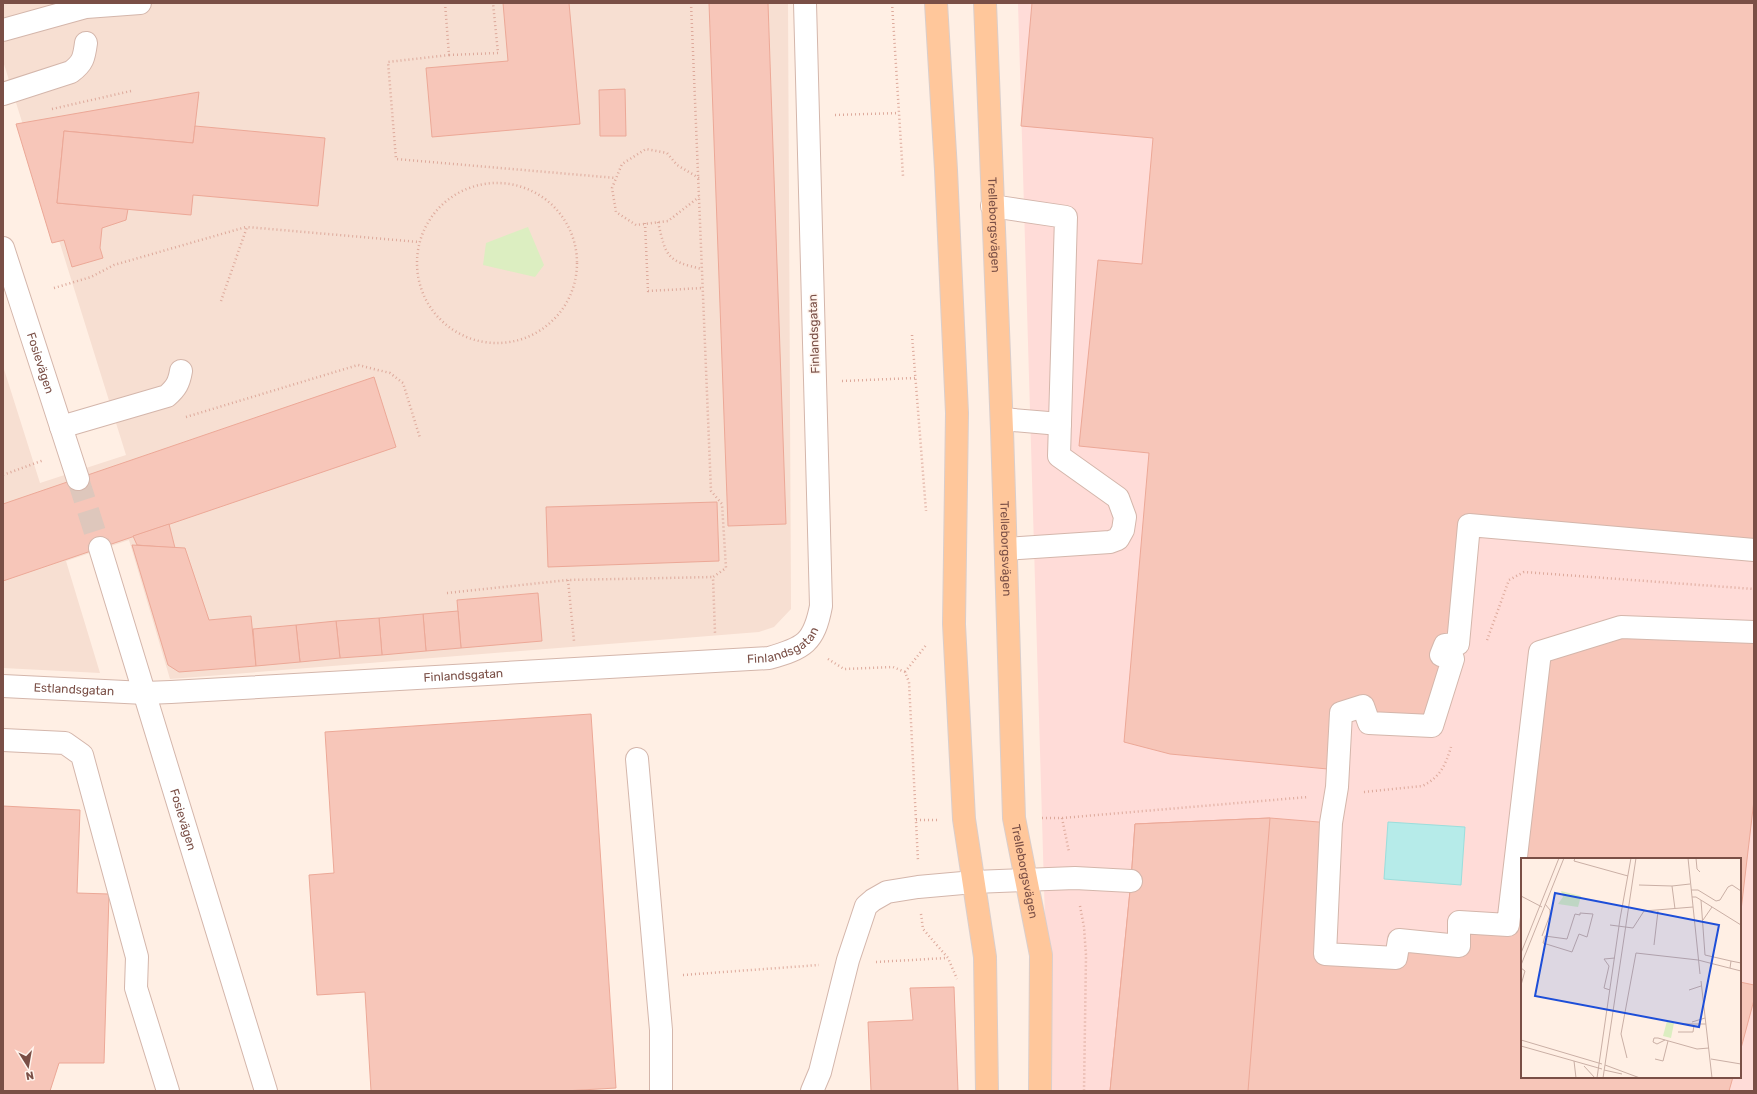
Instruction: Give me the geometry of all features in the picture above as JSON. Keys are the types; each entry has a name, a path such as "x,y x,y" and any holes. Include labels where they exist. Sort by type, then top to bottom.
{"main road":[{"path":"936,3 946,170 957,413 954,624 964,819 985,957 987,1091"},
{"name":"Trelleborgsvägen","path":"985,3 992,206 1002,419 1014,818 1041,955 1040,1091"}],"street":[{"path":"3,30 58,9 140,3"},
{"name":"Finlandsgatan","path":"145,693 769,658 790,652 808,641 818,623 821,606 805,3"},
{"path":"3,94 71,72 80,66 85,56 86,43"},
{"path":"992,206 1066,217 1059,456 1118,498 1125,518 1123,530 1118,539 1110,542 1006,550"},
{"name":"Fosievägen","path":"3,248 78,479"},
{"path":"61,427 166,396 175,389 180,380 181,371"},
{"path":"1002,419 1060,424"},
{"path":"1754,550 1469,525 1458,644 1445,645 1441,655 1453,659 1432,726 1369,723 1363,706 1341,713 1337,787 1331,823 1325,954 1396,958 1399,940 1459,946 1459,922 1508,925 1540,652 1621,627 1754,632"},
{"name":"Fosievägen","path":"100,548 266,1091"},
{"name":"Estlandsgatan","path":"3,686 145,693"},
{"path":"3,740 65,743 82,755 137,957 136,988 168,1091"},
{"path":"637,759 661,1030 661,1091"},
{"path":"812,1091 820,1072 848,963 866,906 873,900 887,892 918,887 974,882 1075,878 1131,881"}],"path":[{"path":"445,3 449,55"},
{"path":"493,3 498,53 449,55 388,62 396,160 616,178"},
{"path":"447,594 568,580 713,577 726,568 722,504 711,491 691,3"},
{"path":"892,3 903,176"},
{"path":"48,110 131,91"},
{"path":"808,116 899,113"},
{"path":"699,178 677,165 667,153 646,149 622,164 612,188 616,212 636,224 668,221 699,197"},
{"path":"497,182 523,187 546,200 564,219 575,243 577,269 570,295 556,317 535,334 510,342 483,342 458,333 437,317 423,294 417,269 419,242 430,218 448,199 471,187 497,182"},
{"path":"658,222 665,251 681,265 702,269"},
{"path":"645,223 648,291 703,288"},
{"path":"54,288 91,277 114,265 247,227 419,242"},
{"path":"221,301 247,227"},
{"path":"912,335 927,517"},
{"path":"178,419 358,365 390,373 403,383 420,438"},
{"path":"815,382 916,378"},
{"path":"3,475 69,451"},
{"path":"713,577 716,661"},
{"path":"568,580 577,669"},
{"path":"904,672 932,638"},
{"path":"808,641 830,662 844,669 893,667 904,672 909,682 918,887 923,929 948,958 957,980"},
{"path":"1062,818 1084,927 1084,1091"},
{"path":"657,977 848,963 948,958"}],"shaded area":[{"path":"3,3 788,3 791,609 774,627 759,632 170,679 129,540 66,561 100,673 3,668 3,366 40,483 126,455 3,61"},
{"path":"1018,3 1754,3 1754,1091 1050,1091"}],"green space":[{"path":"528,227 544,265 535,277 483,265 486,243"}],"water":[{"path":"1388,822 1465,827 1461,885 1384,879"}],"building":[{"path":"503,3 569,3 580,124 432,137 426,68 508,61"},
{"path":"709,3 768,3 786,524 728,526"},
{"path":"1032,3 1754,3 1754,550 1469,525 1432,724 1341,713 1338,770 1170,754 1124,742 1149,453 1079,446 1098,260 1142,264 1153,138 1021,126"},
{"path":"625,89 626,136 600,136 599,90"},
{"path":"199,92 193,143 64,131 57,203 128,209 126,220 102,228 100,248 103,258 72,267 64,240 52,243 16,124"},
{"path":"195,126 325,138 318,206 193,195 191,215 57,203 64,131 193,143"},
{"path":"374,377 396,447 3,581 3,504"},
{"path":"717,502 719,561 548,567 546,507"},
{"path":"169,524 175,548 137,545 133,536"},
{"path":"132,545 185,548 209,620 251,616 256,666 179,672 168,665"},
{"path":"538,593 542,641 461,648 457,600"},
{"path":"458,611 461,648 426,651 423,614"},
{"path":"423,614 426,651 382,655 379,618"},
{"path":"379,618 382,655 340,658 336,621"},
{"path":"336,621 340,658 300,662 296,625"},
{"path":"296,625 300,662 256,666 253,629"},
{"path":"1621,627 1754,632 1754,800 1741,910 1741,858 1521,858 1521,1078 1733,1078 1729,1091 1110,1091 1131,881 1135,824 1270,818 1331,823 1325,954 1396,958 1399,940 1459,946 1459,922 1508,925 1540,652"},
{"path":"591,714 616,1088 564,1091 371,1091 365,992 317,995 309,875 334,873 325,732"},
{"path":"3,806 80,810 77,893 109,894 104,1063 59,1063 50,1091 3,1091"},
{"path":"1270,818 1248,1091 1110,1091 1131,881 1135,824"},
{"path":"1741,982 1754,985 1754,1000 1741,1048"},
{"path":"954,987 958,1091 871,1091 868,1022 913,1020 910,988"}],"tunnel":[{"path":"78,479 100,548"}]}
